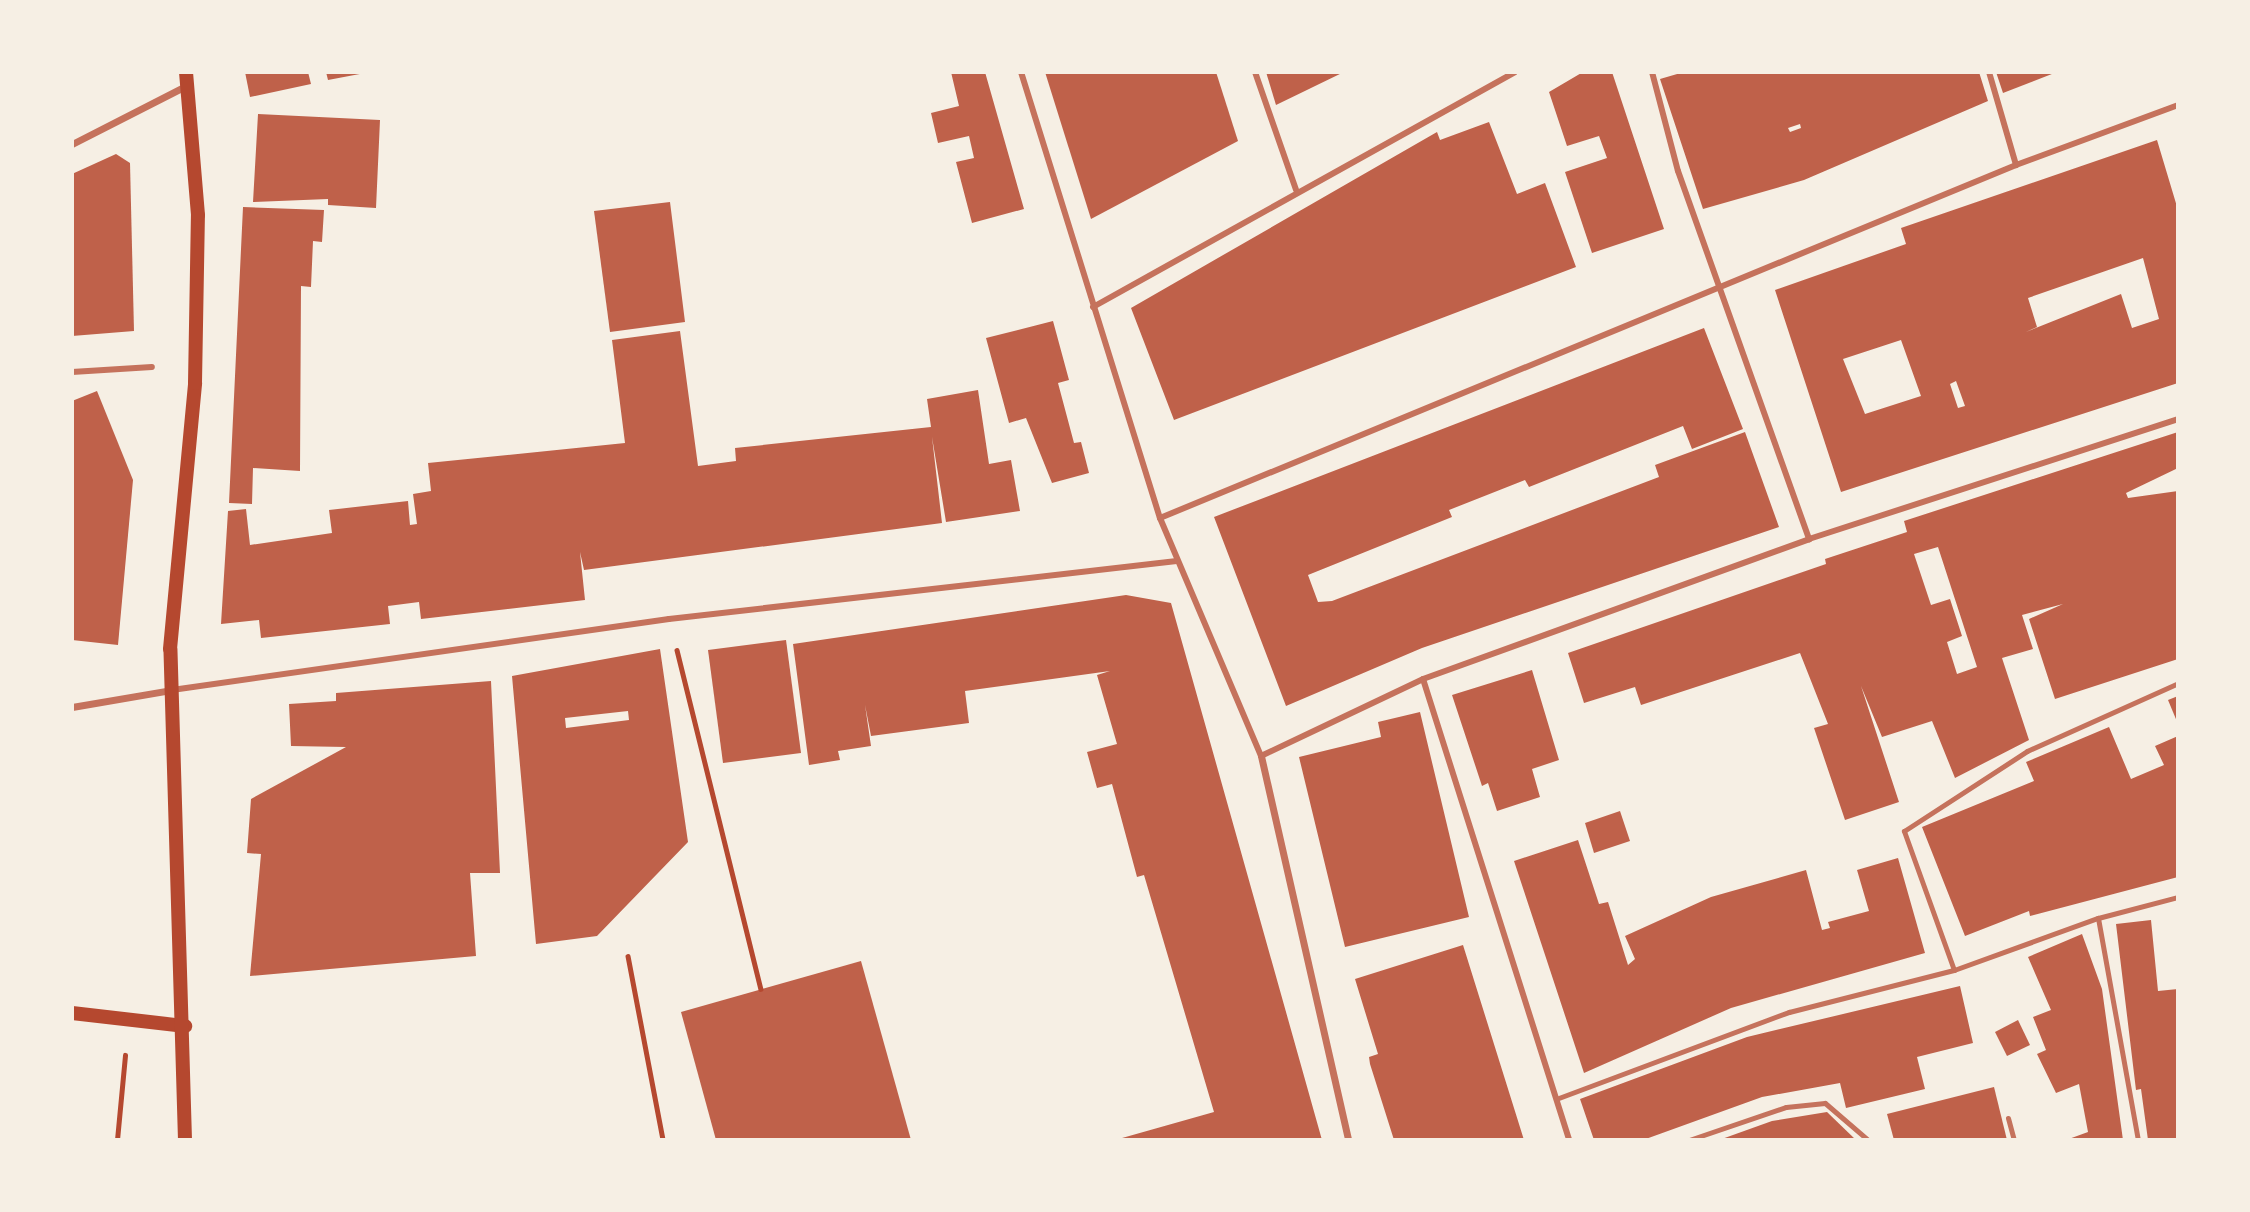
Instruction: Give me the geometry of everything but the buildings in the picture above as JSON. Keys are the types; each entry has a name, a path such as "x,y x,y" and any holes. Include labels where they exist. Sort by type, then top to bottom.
{"main road":[{"path":"185,1140 185,1026 172,690 195,383 198,215 187,78"},
{"path":"72,1013 128,1023 185,1026"}],"street":[{"path":"1021,72 1160,518 1261,756 1348,1140"},
{"path":"1255,72 1296,190"},
{"path":"1093,307 1296,190 1515,72"},
{"path":"1653,72 1678,171 1725,289 1809,539"},
{"path":"1989,72 2016,165"},
{"path":"72,144 187,78"},
{"path":"1160,518 1725,289 2016,165 2178,105"},
{"path":"72,372 152,367"},
{"path":"1261,756 1423,679 1809,539 2178,419"},
{"path":"72,707 172,690 669,619 1177,561"},
{"path":"1423,679 1569,1140"}],"lane":[{"path":"1954,970 1903,831 2027,751 2178,682"},
{"path":"1556,1099 1790,1012 1954,970 2098,918 2178,897"},
{"path":"2098,918 2138,1140"},
{"path":"1689,1140 1786,1107 1825,1103 1868,1140"},
{"path":"2008,1118 2014,1140"}],"path":[{"path":"669,619 761,989"},
{"path":"628,956 663,1140"},
{"path":"117,1140 128,1023"}]}
